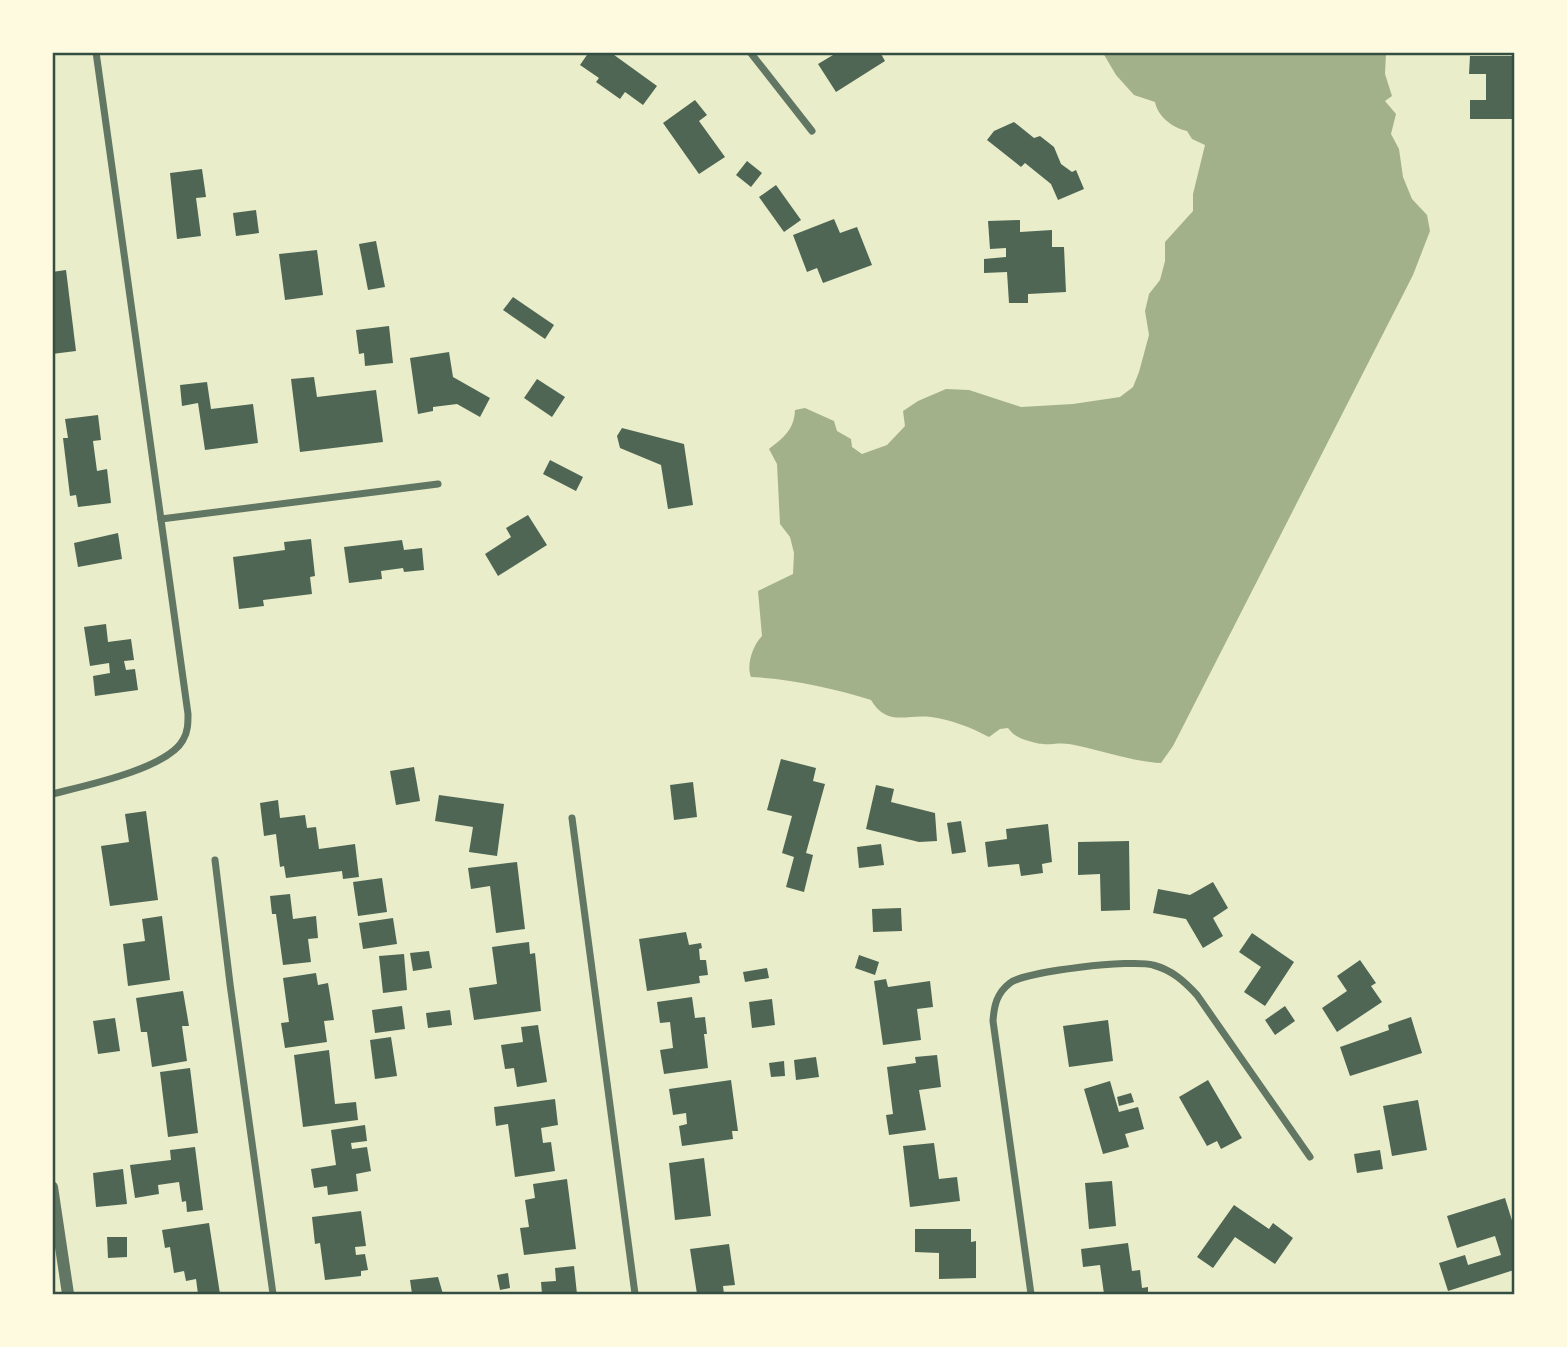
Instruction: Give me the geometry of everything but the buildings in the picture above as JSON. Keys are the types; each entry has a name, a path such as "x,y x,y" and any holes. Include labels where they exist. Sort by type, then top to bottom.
{"street":[{"path":"52,794 112,779 164,759 184,740 188,727 96,52"},
{"path":"750,52 812,131"},
{"path":"161,519 438,484"},
{"path":"572,818 635,1294"},
{"path":"215,860 273,1294"},
{"path":"1031,1294 993,1021 998,995 1011,982 1027,976 1128,962 1151,964 1169,970 1184,980 1197,995 1310,1157"},
{"path":"52,1187 68,1294"}],"shaded area":[{"path":"1103,53 1386,53 1385,74 1392,96 1385,101 1396,114 1391,134 1399,149 1403,177 1412,199 1427,215 1430,231 1413,275 1173,746 1161,763 1069,744 1036,743 1024,740 1008,728 1000,729 989,737 961,724 939,718 890,716 884,714 871,700 842,692 797,682 751,677 751,655 762,636 758,591 793,574 794,553 790,537 780,524 777,464 769,449 784,437 790,428 795,410 805,408 834,421 837,431 851,439 852,447 862,454 887,445 905,426 903,411 946,389 969,390 1021,407 1073,404 1120,397 1133,387 1149,335 1145,311 1149,294 1160,280 1165,261 1165,242 1193,211 1193,194 1205,145 1192,139 1187,131 1167,121 1155,102 1134,95 1116,75"}]}
